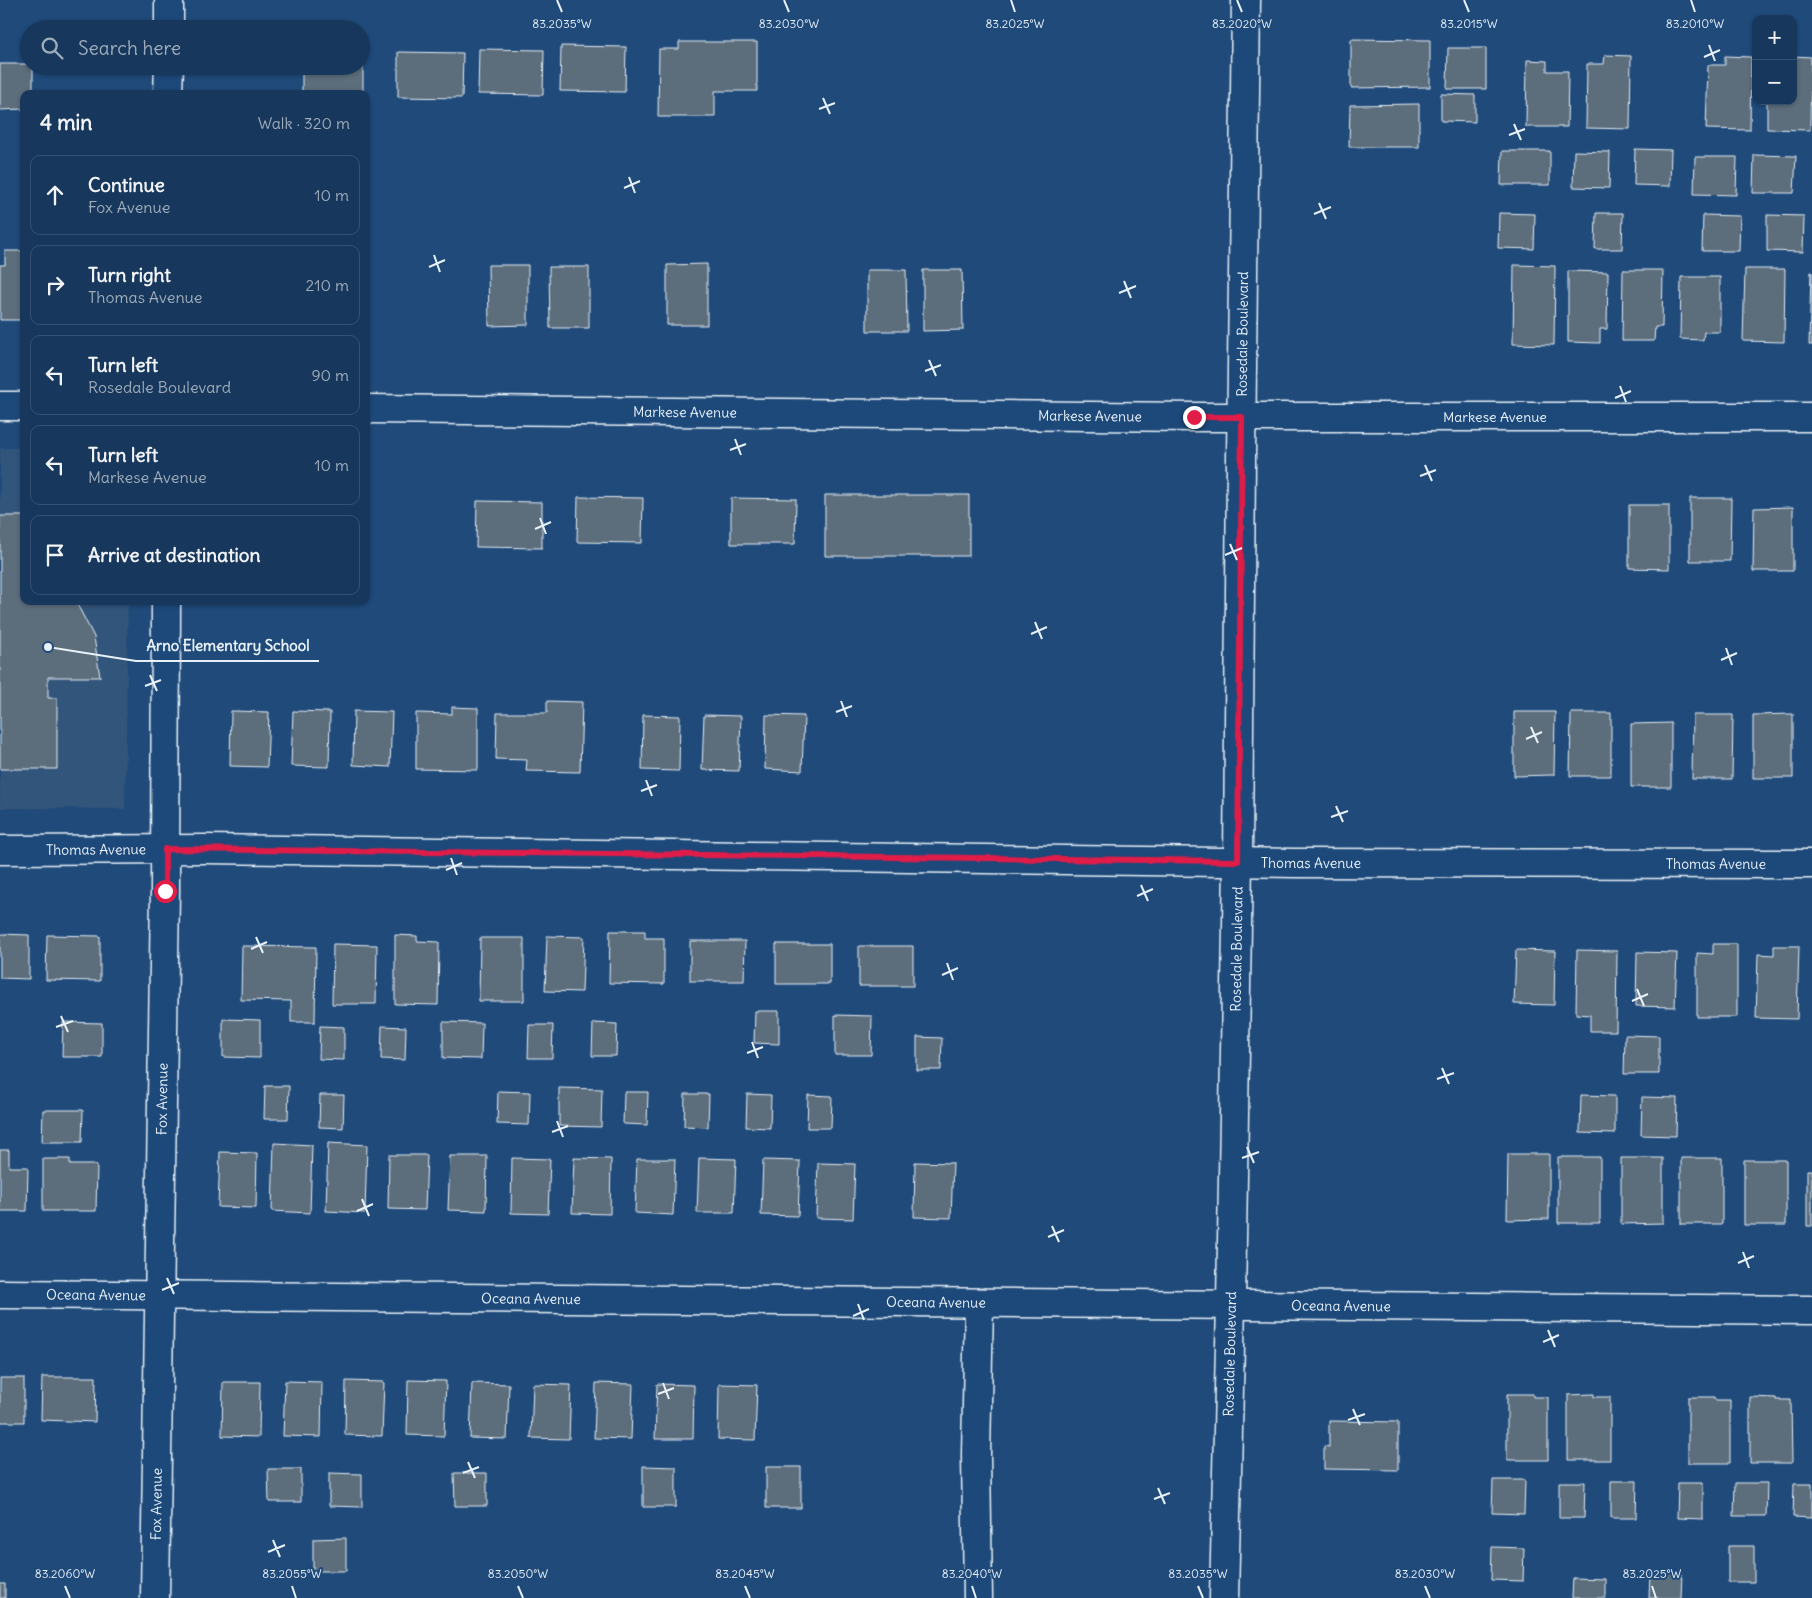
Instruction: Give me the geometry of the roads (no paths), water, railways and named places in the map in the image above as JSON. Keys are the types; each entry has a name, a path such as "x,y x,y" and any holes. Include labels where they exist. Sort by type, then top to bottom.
{"street":[{"path":"169,0 169,20"},
{"name":"Rosedale Boulevard","path":"1224,1598 1238,861 1246,0"},
{"path":"168,75 168,90"},
{"path":"0,406 20,406"},
{"name":"Markese Avenue","path":"370,409 1242,417 1812,417"},
{"name":"Fox Avenue","path":"155,1598 165,849 166,605"},
{"name":"Thomas Avenue","path":"0,850 165,849 1294,863 1812,864"},
{"name":"Oceana Avenue","path":"0,1294 1812,1310"},
{"path":"978,1598 976,1455 980,1303"}],"place":[{"name":"Arno Elementary School","path":"48,647"}]}
